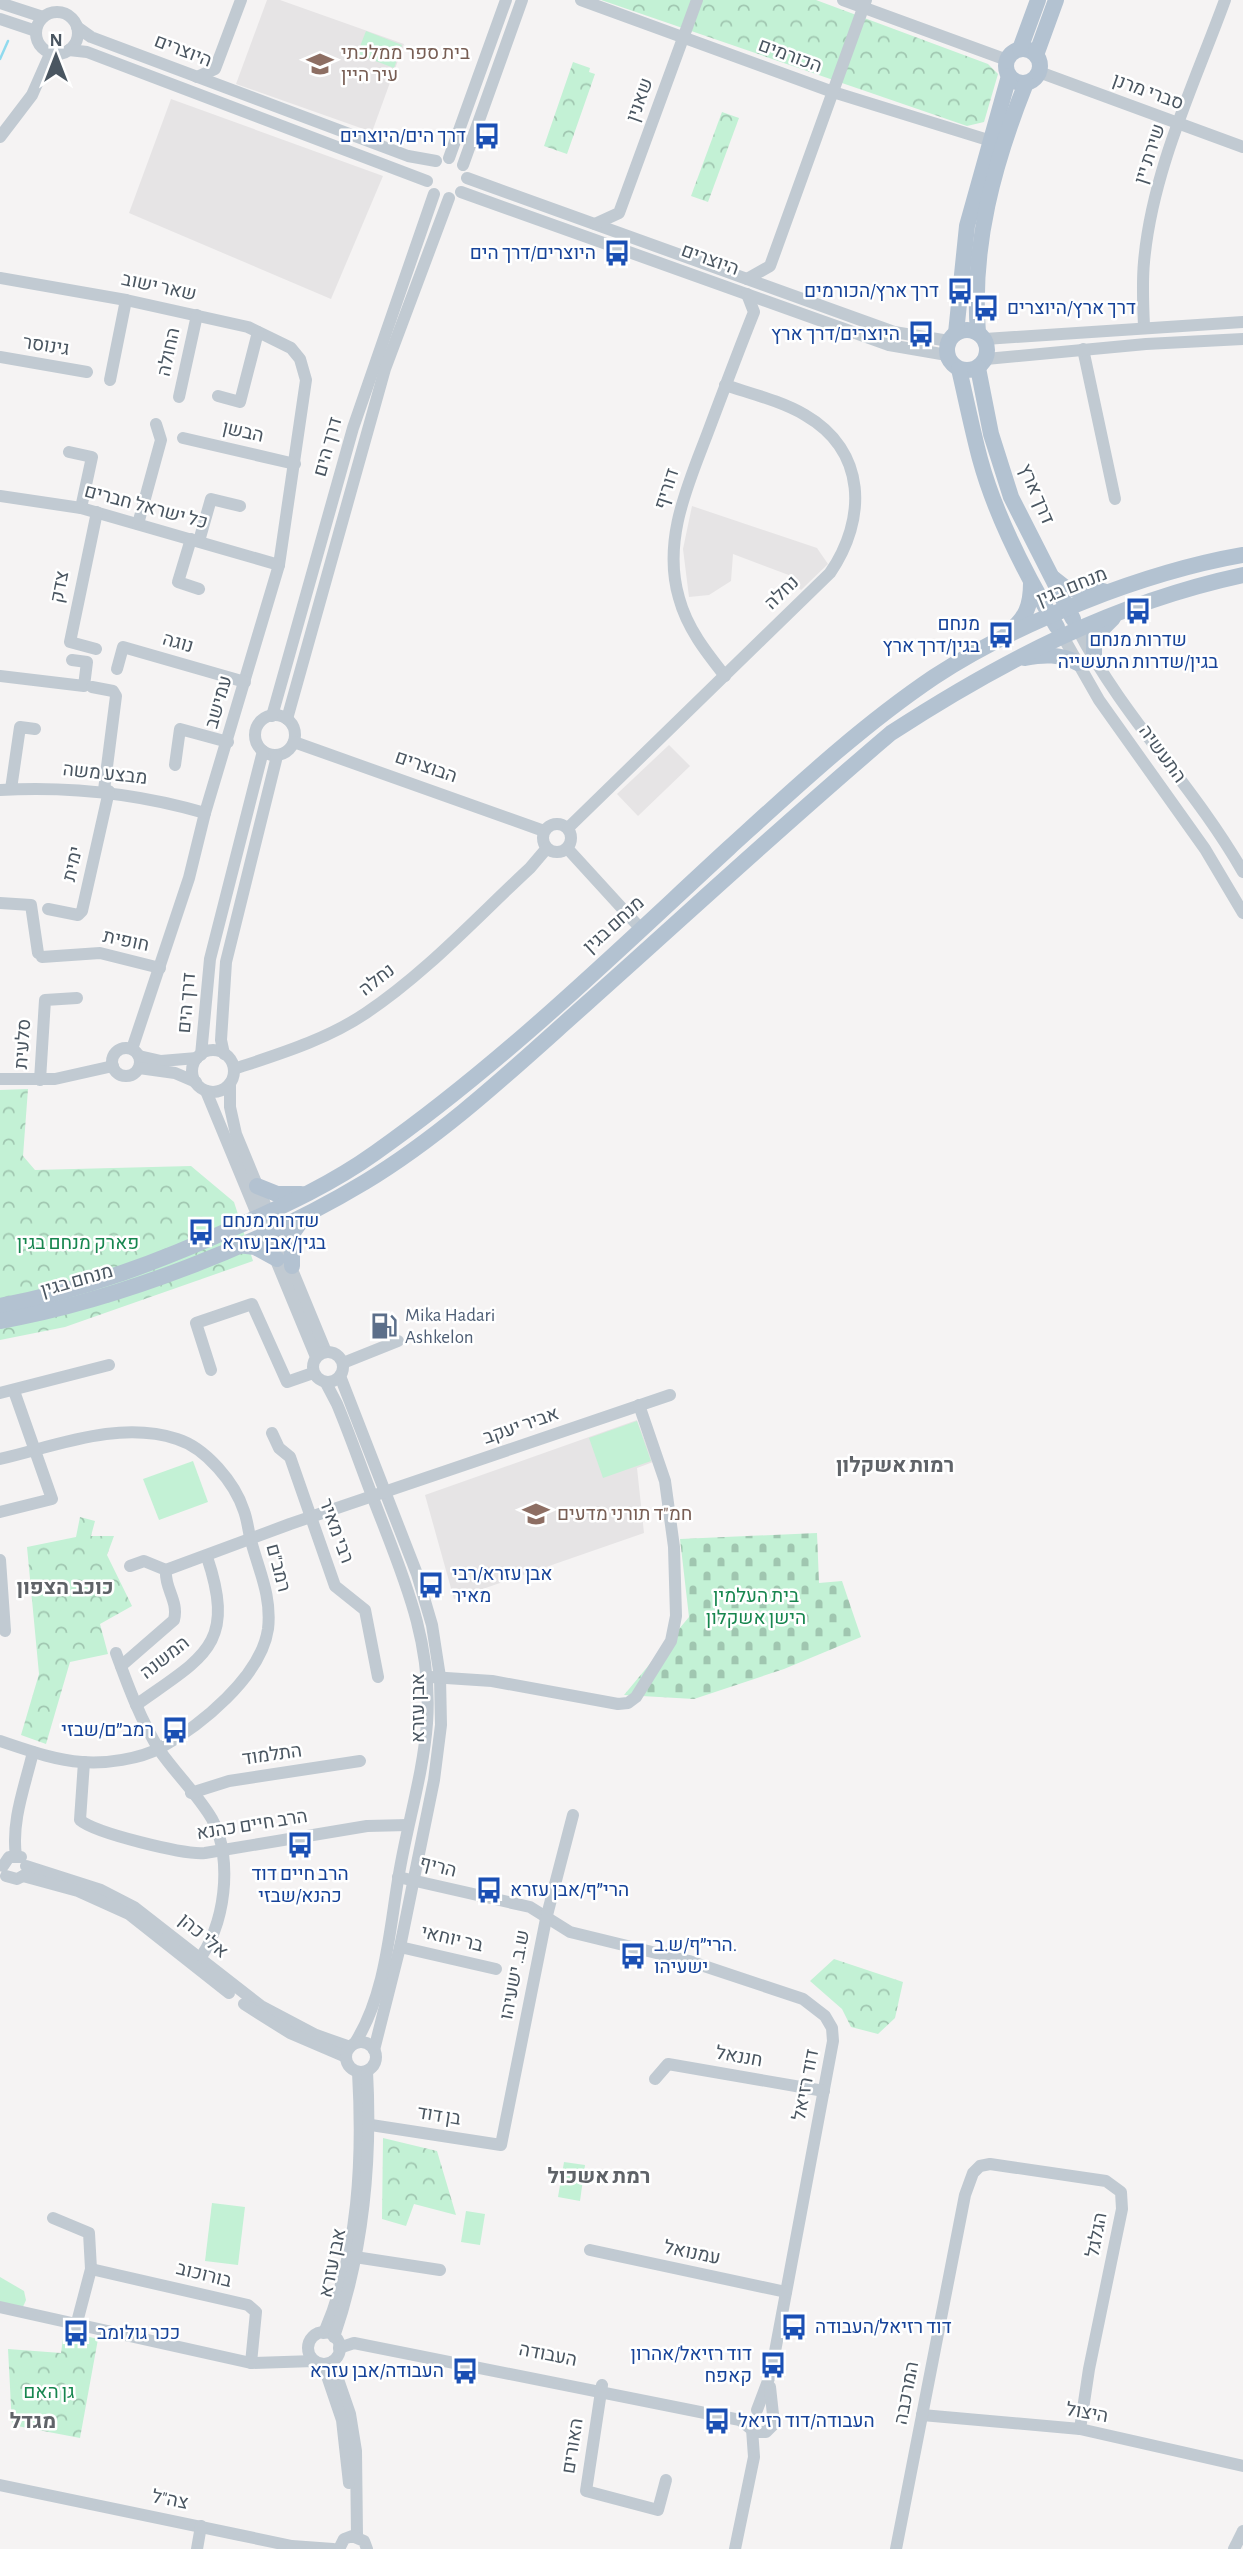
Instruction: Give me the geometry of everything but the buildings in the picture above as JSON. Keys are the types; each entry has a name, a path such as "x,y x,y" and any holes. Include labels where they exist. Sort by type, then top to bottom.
{"main road":[{"path":"1038,0 1012,62 988,140 967,226 951,343 959,369 982,363 988,349 981,336 977,296 982,227 1011,121 1033,78 1036,55 1056,0"},
{"path":"1012,62 1036,55"},
{"path":"1012,62 1016,82 1033,78"},
{"path":"951,343 965,330 981,336"},
{"name":"דרך ארץ","path":"982,363 992,434 1011,497 1069,610 1069,631"},
{"name":"דרך ארץ","path":"959,369 980,460 995,503 1051,617"},
{"name":"מנחם בגין","path":"0,1321 60,1309 112,1294 236,1245 310,1192 377,1152 517,1042 827,758 936,677 985,648 1051,617 1120,590 1215,560 1243,555"},
{"path":"1050,575 1072,590 1120,590"},
{"name":"מנחם בגין","path":"0,1306 63,1293 267,1222 313,1210 367,1181 471,1107 891,733 996,667 1069,631 1136,605 1243,575"},
{"path":"985,648 1023,618 1029,607 1031,580"},
{"path":"996,667 1024,658 1050,654 1086,662 1094,637 1101,628 1136,605"},
{"name":"התעשיה","path":"1051,617 1069,631"},
{"path":"257,1186 289,1195 310,1192"},
{"path":"236,1245 255,1247 285,1263 292,1234 313,1210"}],"street":[{"path":"223,87 215,69 241,0"},
{"path":"506,0 443,159 429,169 427,181 434,194 455,195 522,0"},
{"name":"הכורמים","path":"581,0 832,92 988,140"},
{"name":"שאנין","path":"619,213 697,0"},
{"path":"843,0 864,4 1012,62"},
{"name":"שירת יין","path":"1144,326 1144,263 1161,174 1225,0"},
{"path":"0,3 43,18"},
{"path":"747,279 770,267 864,4"},
{"path":"64,6 77,27 76,41 69,50 51,52 38,42 36,31 43,18 64,6"},
{"path":"0,19 36,31"},
{"name":"היוצרים","path":"77,27 91,37 408,156 443,159"},
{"name":"היוצרים","path":"69,50 87,51 427,181"},
{"path":"0,137 32,96 51,52"},
{"path":"197,77 215,69"},
{"name":"סברי מרנן","path":"1033,78 1180,124 1243,147"},
{"path":"443,159 465,172"},
{"name":"היוצרים","path":"465,172 594,224 910,337 951,343"},
{"name":"דרך הים","path":"272,716 372,366 434,194"},
{"name":"היוצרים","path":"455,195 774,303 889,345 951,343"},
{"name":"דרך הים","path":"287,719 385,369 455,195"},
{"path":"594,224 619,213 629,236"},
{"path":"770,267 781,291"},
{"name":"שאר ישוב","path":"0,278 197,315 258,332 290,348 300,359"},
{"path":"747,294 754,312 774,303"},
{"path":"110,380 126,300"},
{"name":"דוריף","path":"725,676 702,647 684,613 674,578 673,555 683,498 754,312"},
{"name":"החולה","path":"179,397 197,315"},
{"path":"981,336 1064,336 1144,326 1243,321"},
{"path":"218,396 240,402 258,332"},
{"path":"982,363 1083,349 1243,339"},
{"path":"1083,349 1115,499"},
{"name":"גינוסר","path":"0,356 87,372"},
{"name":"עמישב","path":"137,1057 160,968 189,878 205,813 279,565 306,380 300,359"},
{"name":"נחלה","path":"568,828 830,573 850,538 857,509 848,464 830,436 819,425 792,409 725,385"},
{"path":"138,523 161,440 156,424"},
{"name":"הבשן","path":"183,438 295,464"},
{"path":"69,452 92,457 81,508"},
{"name":"כל ישראל חברים","path":"0,496 81,508 279,565"},
{"path":"199,589 177,582 211,499 240,506"},
{"name":"צדק","path":"96,649 69,642 97,512"},
{"name":"התעשיה","path":"1069,631 1127,741 1220,872 1243,913"},
{"name":"נוגה","path":"117,669 123,648 245,682"},
{"path":"0,676 84,686 87,662 72,660"},
{"name":"התעשיה","path":"1086,662 1243,872"},
{"path":"92,687 113,691 116,696 107,791"},
{"path":"272,716 287,719 295,730 294,742 289,750 277,756 262,751 256,739 256,730 264,719 272,716"},
{"path":"6,790 20,727 36,729"},
{"path":"174,765 180,729 228,742"},
{"name":"הבוצרים","path":"294,742 544,831"},
{"name":"דרך הים","path":"199,1056 210,959 262,751"},
{"name":"דרך הים","path":"224,1054 221,1040 226,962 277,756"},
{"name":"מבצע משה","path":"6,790 50,787 107,791 205,813"},
{"name":"ימית","path":"48,909 78,915 82,911 107,791"},
{"path":"555,823 568,828 571,836 567,848 559,852 547,848 542,838 544,831 555,823"},
{"name":"נחלה","path":"234,1069 311,1042 365,1014 409,979 530,868 547,848"},
{"path":"567,848 641,929"},
{"name":"חופית","path":"0,903 31,905 40,955 100,953 160,968"},
{"name":"סלעית","path":"40,1080 45,1000 77,998"},
{"path":"137,1057 127,1076 120,1074 113,1066 113,1055 118,1050 137,1057 195,1082 206,1091 285,1263 321,1355 313,1373 287,1382 252,1304 196,1323 211,1370"},
{"path":"137,1057 161,1061 199,1056 212,1051 224,1054 234,1069 230,1084 232,1120 257,1186 267,1222"},
{"path":"195,1082 193,1067 199,1056"},
{"path":"0,1079 40,1080 113,1066"},
{"path":"206,1091 219,1091 230,1084"},
{"path":"343,1363 398,1341"},
{"path":"313,1373 326,1383 340,1376 343,1363 337,1354 321,1355"},
{"path":"0,1393 109,1365"},
{"name":"אבן עזרא","path":"340,1376 421,1587 432,1625 434,1676 441,1725 434,1776 400,1947 374,2050"},
{"name":"אבן עזרא","path":"326,1383 337,1404 421,1628 434,1676 375,2001 350,2049"},
{"path":"0,1512 52,1499 13,1391"},
{"name":"אביר יעקב","path":"166,1570 670,1395"},
{"path":"434,1676 492,1681 599,1701 628,1703 636,1697 671,1641 677,1600 665,1481 639,1405"},
{"name":"רמב\"ם","path":"0,1459 121,1432 149,1433 179,1439 204,1456 228,1480 244,1510 250,1539 268,1592 268,1630 262,1650 242,1682 219,1705 159,1749 128,1757 84,1762 33,1752 0,1741"},
{"name":"רבי מאיר","path":"272,1433 279,1448 290,1457 335,1586 365,1609 377,1677"},
{"name":"המשנה","path":"136,1704 205,1653 218,1630 220,1608 207,1557"},
{"path":"0,1560 5,1632"},
{"path":"130,1566 148,1562 166,1570 166,1580 175,1604 174,1620 119,1659 136,1704 159,1749 212,1820 223,1849 222,1889 212,1937 197,1962"},
{"path":"16,1856 13,1838 33,1752"},
{"name":"התלמוד","path":"191,1793 229,1781 360,1761"},
{"name":"הרב חיים כהנא","path":"84,1762 80,1820 86,1825 192,1854 367,1826 408,1825"},
{"name":"ש.ב. ישעיהו","path":"501,2145 546,1919 573,1815"},
{"path":"16,1856 24,1860 25,1871 16,1879 2,1872 7,1858 16,1856"},
{"name":"אלי כהן","path":"25,1871 101,1890 134,1907 183,1944 197,1962"},
{"name":"אלי כהן","path":"25,1871 100,1899 289,2022 350,2049"},
{"name":"הריף","path":"398,1877 530,1906 546,1919"},
{"name":"דוד רזיאל","path":"546,1919 570,1932 689,1961 803,1999 814,2006 832,2028 834,2041 771,2373 771,2413 774,2424 766,2432"},
{"path":"183,1944 199,1946 212,1937"},
{"name":"בר יוחאי","path":"400,1947 496,1969"},
{"path":"366,2043 374,2050 375,2062 363,2071 350,2068 350,2049 366,2043"},
{"name":"חננאל","path":"655,2079 668,2064 824,2091"},
{"name":"אבן עזרא","path":"333,2339 343,2309 368,2190 371,2124 363,2071"},
{"name":"אבן עזרא","path":"333,2339 339,2288 358,2189 363,2071"},
{"name":"בן דוד","path":"371,2124 501,2145"},
{"name":"הגלגל","path":"980,2166 1000,2164 1106,2181 1121,2192 1122,2209 1089,2369 1080,2429"},
{"name":"המרכבה","path":"896,2549 968,2184 980,2166"},
{"path":"53,2218 89,2233 91,2269 76,2326"},
{"name":"עמנואל","path":"590,2250 786,2292"},
{"path":"355,2256 440,2270"},
{"name":"בורוכוב","path":"91,2269 248,2305 256,2312 251,2363"},
{"path":"0,2307 251,2363 323,2362"},
{"path":"343,2309 343,2325 355,2337"},
{"path":"279,2363 309,2344 314,2336 333,2339 323,2362 342,2420 349,2490 342,2544 364,2540 367,2549"},
{"name":"העבודה","path":"333,2339 355,2337 601,2389 740,2420 766,2432"},
{"name":"העבודה","path":"333,2339 601,2389 733,2411 771,2413"},
{"path":"309,2344 309,2354 323,2362"},
{"name":"דוד רזיאל","path":"751,2427 771,2373"},
{"name":"האורים","path":"601,2389 586,2491 658,2510 666,2480"},
{"name":"היצול","path":"922,2416 1080,2429 1243,2466"},
{"path":"751,2427 754,2457"},
{"path":"734,2549 754,2457 766,2432"},
{"name":"צה\"ל","path":"0,2485 292,2546 342,2544"},
{"path":"197,2549 201,2526"},
{"path":"1234,2549 1243,2531"}],"shaded area":[{"name":"בית ספר ממלכתי עיר היין","path":"267,0 280,0 404,44 372,132 236,84"},
{"path":"171,99 383,176 331,299 129,213"},
{"path":"692,506 817,548 828,564 801,590 792,581 794,577 733,554 731,581 709,595 689,597 683,549"},
{"path":"669,745 690,766 638,816 617,794"},
{"name":"חמ\"ד תורני מדעים","path":"637,1420 653,1462 637,1468 644,1533 454,1599 425,1495"}],"green space":[{"path":"601,0 816,0 988,64 998,74 984,122 967,126"},
{"path":"366,31 402,45 394,68 357,54"},
{"path":"573,62 590,68 589,72 595,74 567,154 544,146"},
{"path":"722,112 739,118 708,202 691,196"},
{"name":"פארק מנחם בגין","path":"28,1089 23,1156 35,1170 191,1166 234,1202 253,1261 65,1327 0,1340 0,1090"},
{"path":"637,1421 651,1461 603,1478 589,1438"},
{"path":"193,1461 208,1502 159,1520 143,1479"},
{"path":"80,1517 95,1521 91,1536 114,1536 107,1555 132,1606 100,1624 108,1654 70,1662 46,1744 21,1735 39,1674 27,1547 76,1537"},
{"name":"בית העלמין הישן אשקלון","path":"817,1533 819,1583 842,1581 861,1637 784,1669 694,1699 624,1695 689,1617 680,1539"},
{"path":"834,1959 903,1982 895,2018 878,2034 851,2027 842,2009 810,1981"},
{"path":"383,2138 437,2151 456,2215 414,2204 406,2226 382,2219"},
{"path":"564,2162 585,2165 580,2201 558,2197"},
{"path":"212,2203 245,2207 238,2265 205,2261"},
{"path":"466,2211 485,2214 480,2245 461,2242"},
{"path":"0,2277 24,2291 26,2300 22,2309 0,2304"},
{"name":"גן האם","path":"64,2331 98,2339 80,2438 12,2425 8,2349 61,2353"}],"waterway":[{"path":"0,59 8,41"}],"place":[{"name":"בית ספר ממלכתי עיר היין","path":"320,64"},
{"name":"דרך הים/היוצרים","path":"487,136"},
{"name":"היוצרים/דרך הים","path":"617,253"},
{"name":"דרך ארץ/הכורמים","path":"960,291"},
{"name":"דרך ארץ/היוצרים","path":"986,308"},
{"name":"היוצרים/דרך ארץ","path":"921,334"},
{"name":"שדרות מנחם בגין/שדרות התעשייה","path":"1138,611"},
{"name":"מנחם בגין/דרך ארץ","path":"1001,635"},
{"name":"שדרות מנחם בגין/אבן עזרא","path":"201,1232"},
{"name":"Mika Hadari Ashkelon","path":"384,1326"},
{"name":"חמ\"ד תורני מדעים","path":"536,1514"},
{"name":"אבן עזרא/רבי מאיר","path":"431,1585"},
{"name":"רמב״ם/שבזי","path":"175,1730"},
{"name":"הרב חיים דוד כהנא/שבזי","path":"300,1845"},
{"name":"הרי״ף/אבן עזרא","path":"489,1890"},
{"name":"הרי״ף/ש.ב. ישעיהו","path":"633,1956"},
{"name":"דוד רזיאל/העבודה","path":"794,2327"},
{"name":"ככר גולומב","path":"76,2333"},
{"name":"דוד רזיאל/אהרון קאפח","path":"773,2365"},
{"name":"העבודה/אבן עזרא","path":"465,2371"},
{"name":"העבודה/דוד רזיאל","path":"717,2421"}],"district":[{"name":"רמות אשקלון","path":"895,1465"},
{"name":"כוכב הצפון","path":"65,1587"},
{"name":"רמת אשכול","path":"599,2176"},
{"name":"מגדל","path":"33,2421"}]}
